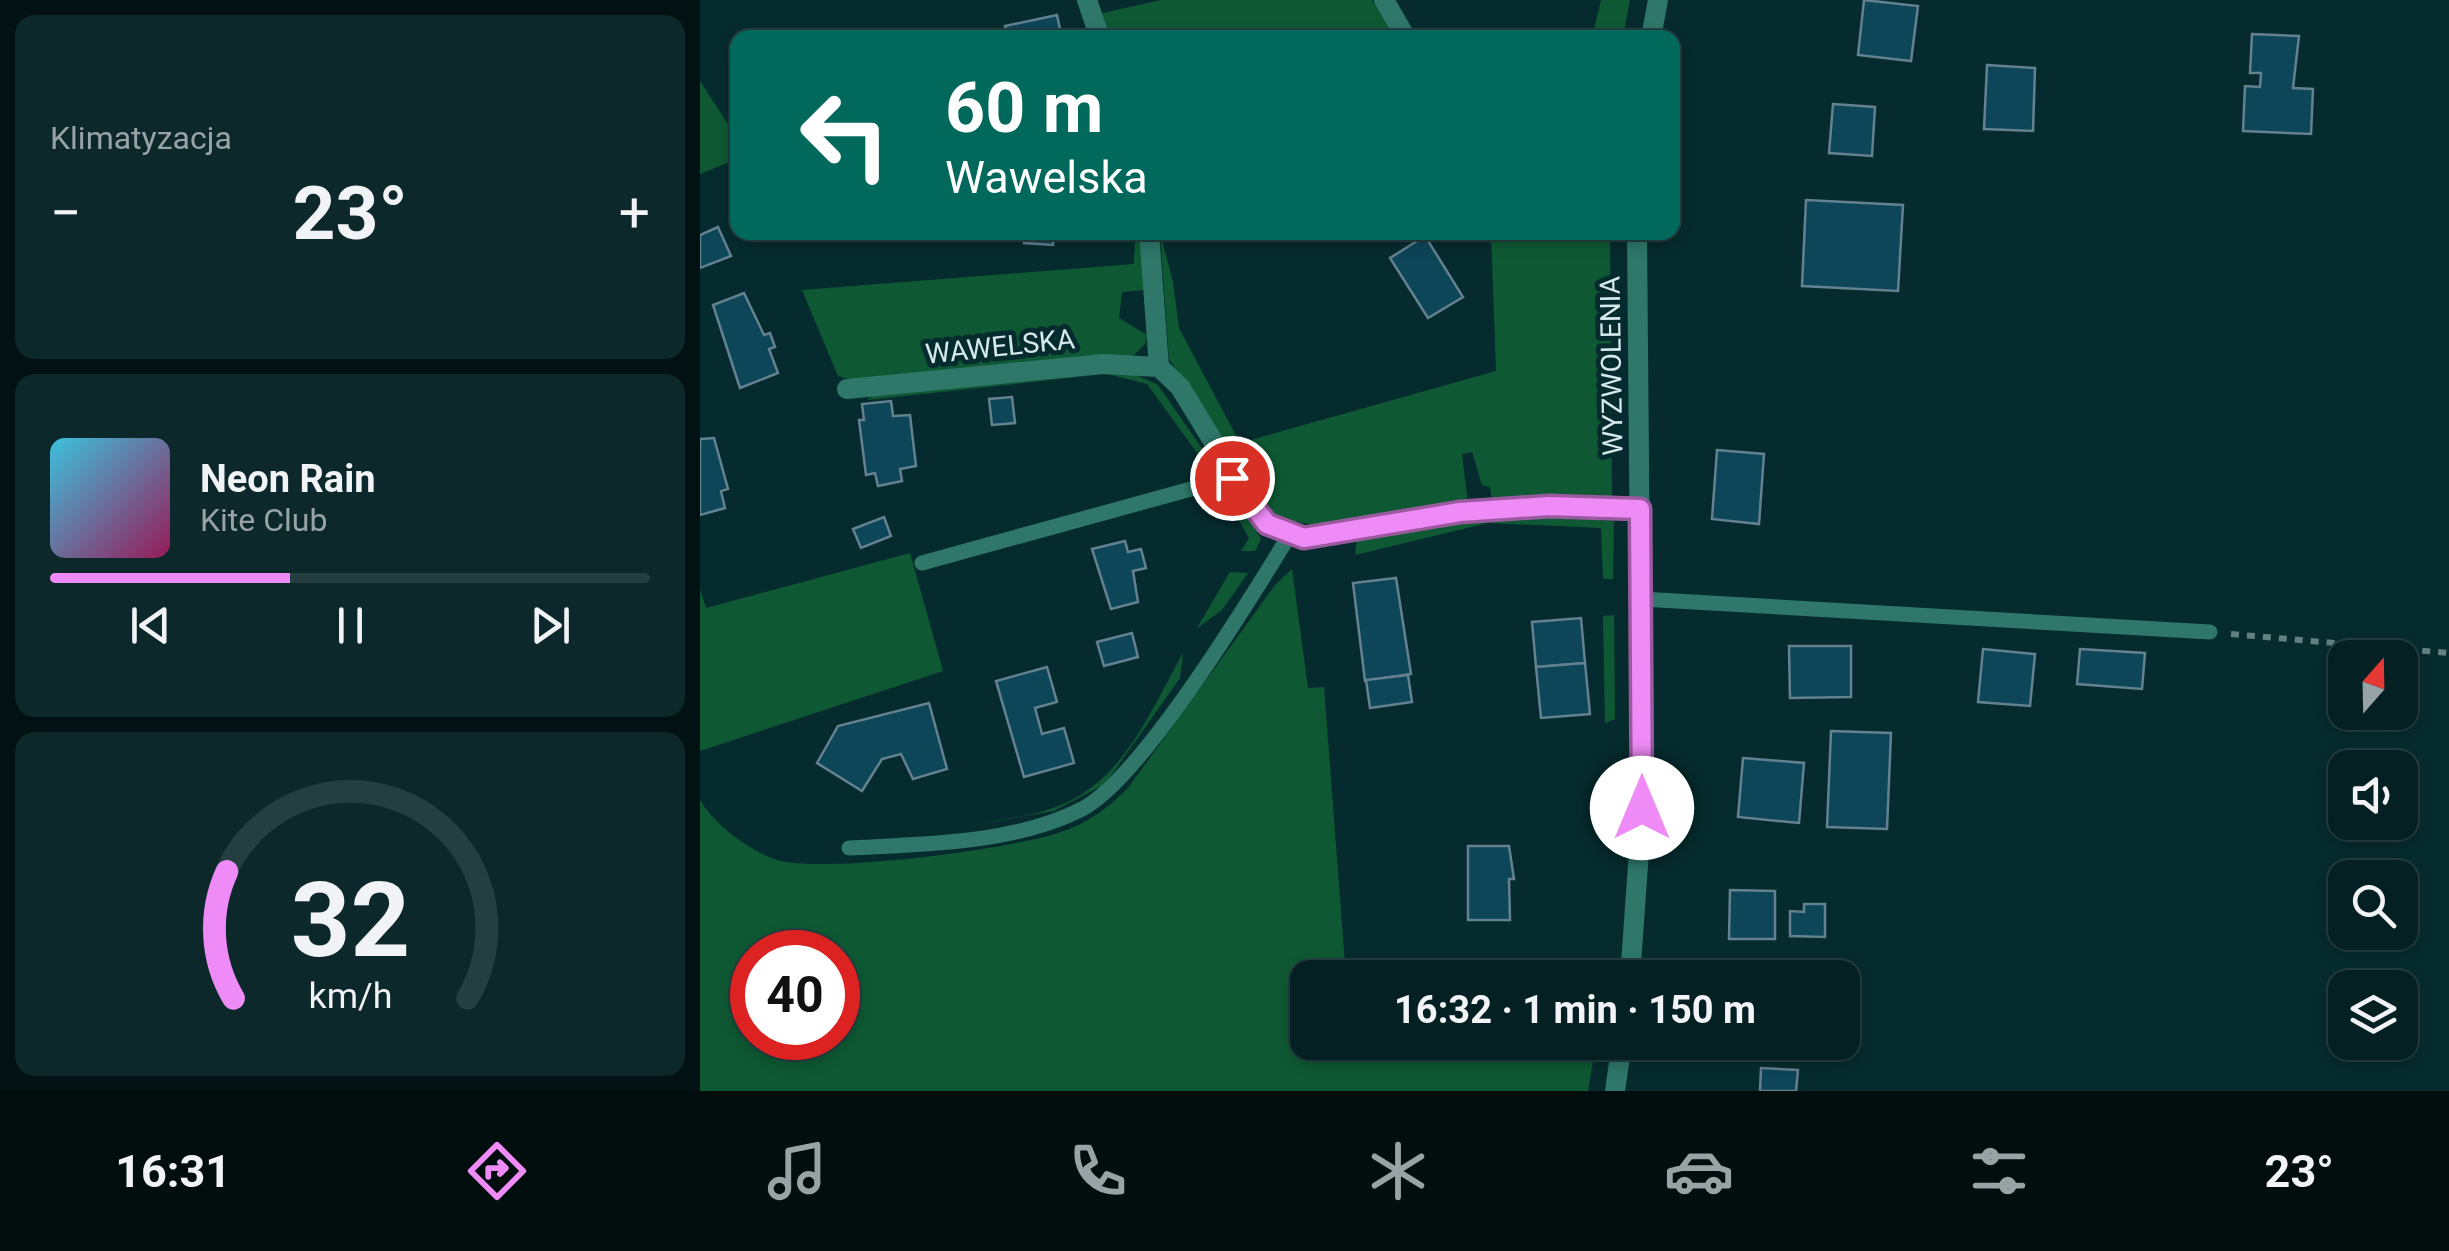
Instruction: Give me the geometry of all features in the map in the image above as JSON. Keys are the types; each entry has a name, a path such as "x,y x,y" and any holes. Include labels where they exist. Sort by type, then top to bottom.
{"street":[{"path":"1087,0 1097,30"},
{"path":"1384,0 1401,30"},
{"path":"1652,30 1658,0"},
{"path":"1149,240 1158,367 1180,387 1232,478 1267,524 1289,536 1321,536 1460,512 1549,506 1640,509"},
{"name":"WYZWOLENIA","path":"1631,960 1642,808 1637,240"},
{"name":"WAWELSKA","path":"847,389 1104,364 1158,367"},
{"path":"1614,1091 1619,1060"}],"lane":[{"path":"922,563 1232,478"},
{"path":"849,848 927,843 1048,823 1106,794 1149,744 1289,536"},
{"path":"1641,599 2210,632"}],"path":[{"path":"2210,632 2449,653"}],"green space":[{"path":"1161,0 1372,0 1390,30 1104,30 1098,14"},
{"path":"1601,0 1630,0 1624,30 1594,30"},
{"path":"700,81 730,127 730,162 700,174"},
{"path":"1135,240 1143,240 1144,290 1122,292 1119,318 1147,335 1145,344 1133,356 852,380 838,376 802,290 1134,264"},
{"path":"1160,240 1173,282 1179,328 1240,443 1496,371 1491,240 1610,240 1612,497 1492,501 1490,487 1482,485 1472,452 1462,454 1468,504 1414,508 1322,527 1284,519 1265,507 1169,359"},
{"path":"1130,372 1158,385 1217,470 1211,472 1147,384 1107,374"},
{"path":"1104,374 867,400 872,395"},
{"path":"1232,492 1261,539 1255,551 1241,551 1249,538 1224,494"},
{"path":"1508,515 1614,521 1613,579 1603,579 1601,528 1488,523 1355,555 1357,539"},
{"path":"910,553 943,671 700,751 700,589 706,608"},
{"path":"1292,569 1308,688 1324,687 1345,960 1290,960 1290,1060 1593,1060 1588,1091 700,1091 700,800 723,827 766,856 800,864 834,864 960,852 1034,839 1078,825 1128,788 1275,585"},
{"path":"1230,572 1248,573 1222,610 1197,628"},
{"path":"1614,615 1615,719 1605,723 1603,616"},
{"path":"1183,653 1180,678 1105,784 1054,811 985,823 1053,808 1098,782 1132,744"}],"building":[{"path":"1864,0 1918,6 1911,61 1858,55"},
{"path":"1057,15 1060,30 1006,30 1005,26"},
{"path":"2252,34 2299,36 2293,88 2313,89 2311,134 2243,131 2245,86 2260,87 2261,73 2250,73"},
{"path":"1987,65 2035,68 2033,131 1984,129"},
{"path":"1833,104 1875,107 1872,156 1829,153"},
{"path":"1806,200 1903,205 1898,291 1802,286"},
{"path":"718,227 731,256 700,268 700,235"},
{"path":"1024,240 1053,240 1053,245"},
{"path":"1419,240 1427,240 1463,297 1428,318 1390,258"},
{"path":"744,293 764,335 770,333 775,347 769,349 778,373 740,388 713,305"},
{"path":"1012,397 1015,423 992,425 989,399"},
{"path":"891,401 893,416 910,415 916,466 900,469 902,481 878,486 875,473 866,475 859,420 864,420 862,404"},
{"path":"714,438 728,489 721,491 725,508 700,515 700,439"},
{"path":"1717,450 1764,454 1759,524 1712,519"},
{"path":"884,517 891,536 861,548 853,529"},
{"path":"1125,541 1128,552 1141,549 1146,568 1133,571 1138,602 1111,609 1092,549"},
{"path":"1396,578 1411,674 1365,681 1353,583"},
{"path":"1581,618 1585,663 1536,667 1532,622"},
{"path":"1132,633 1138,657 1104,666 1097,642"},
{"path":"1789,646 1851,646 1851,697 1790,698"},
{"path":"1983,649 2035,654 2030,706 1978,702"},
{"path":"2080,649 2145,653 2142,689 2077,684"},
{"path":"1585,663 1590,714 1541,718 1536,667"},
{"path":"1047,667 1057,702 1035,708 1042,734 1064,728 1074,763 1024,777 996,681"},
{"path":"1408,675 1412,702 1370,708 1366,680"},
{"path":"929,703 947,769 913,779 901,754 882,759 862,791 817,763 838,726"},
{"path":"1831,731 1891,733 1887,829 1827,827"},
{"path":"1743,758 1804,763 1799,823 1738,817"},
{"path":"1468,846 1509,846 1514,879 1509,879 1510,920 1468,920"},
{"path":"1730,890 1775,891 1775,939 1729,939"},
{"path":"1804,904 1825,904 1825,937 1790,936 1790,911 1804,912"},
{"path":"1761,1068 1798,1070 1796,1091 1760,1091"}],"route":[{"path":"1232,478 1267,524 1289,536 1304,538 1460,512 1549,506 1640,509 1642,808"}]}
